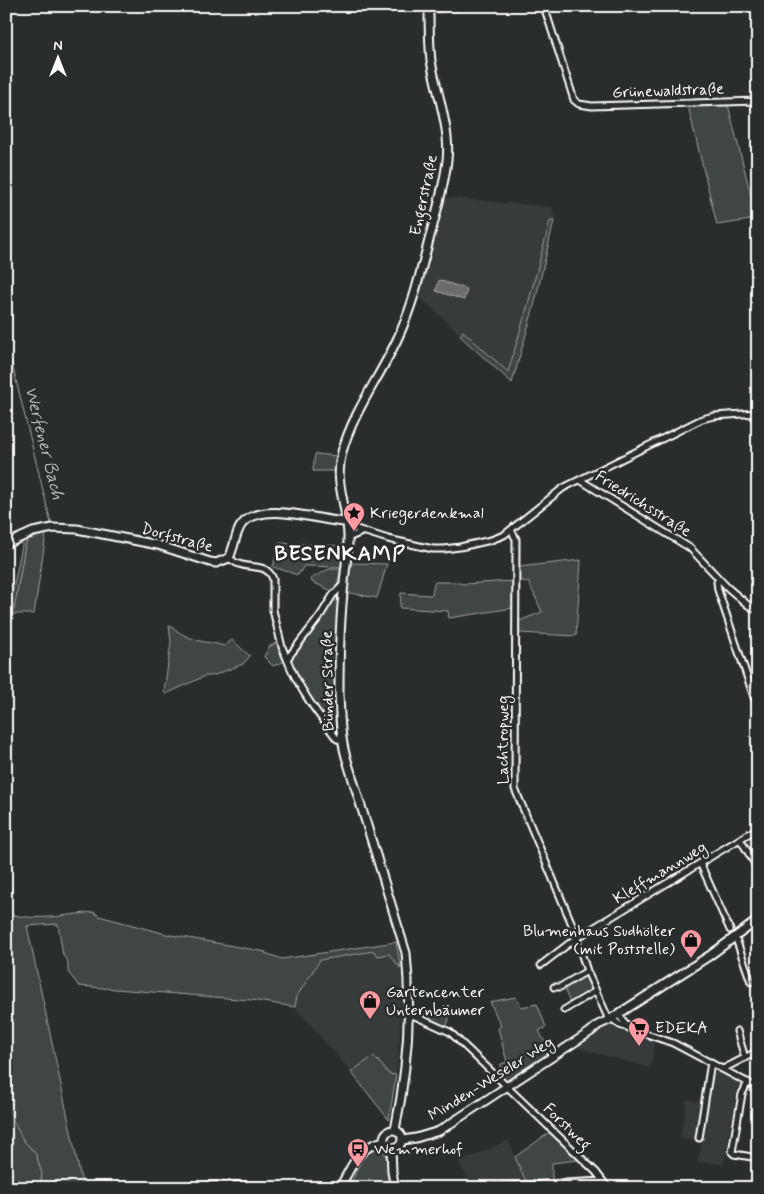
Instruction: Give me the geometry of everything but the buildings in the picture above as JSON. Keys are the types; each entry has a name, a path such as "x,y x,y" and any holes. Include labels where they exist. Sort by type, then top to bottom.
{"main road":[{"name":"Engerstraße","path":"414,299 439,204 448,159 447,140 429,39 429,8"},
{"name":"Bünder Straße","path":"395,1130 402,1090 409,981 406,953 342,740 339,659 348,538 339,483 339,470 342,453 355,419 400,335 414,299"},
{"name":"Dorfstraße","path":"6,544 34,532 53,528 77,529 158,545 216,563 228,558 244,522 257,515 275,512 347,524"},
{"name":"Minden-Weseler Weg","path":"402,1140 439,1131 590,1032 604,1026 613,1017 709,956 758,920"},
{"path":"395,1130 400,1132 402,1140 399,1147 392,1148 386,1145 384,1141 386,1133 395,1130"},
{"path":"339,1188 358,1154 369,1146 384,1141"},
{"path":"392,1148 392,1172 395,1188"}],"street":[{"path":"429,8 466,6"},
{"name":"Grünewaldstraße","path":"544,6 574,100 579,104 592,106 758,101"},
{"path":"580,480 702,419 714,416 758,413"},
{"name":"Friedrichsstraße","path":"347,524 362,532 444,550 474,545 504,536 563,488 580,480 690,548 719,579 748,605 758,611"},
{"name":"Lachtropweg","path":"511,530 516,539 515,789 571,922 587,971 596,991 613,1017 629,1028 663,1038 711,1062"},
{"path":"348,538 362,532"},
{"path":"228,558 239,565 262,568 269,570 272,574 274,588 273,610 282,647 293,675 337,739 342,740"},
{"path":"719,579 716,582 718,590 758,709"},
{"path":"287,659 320,616 333,595 343,585"},
{"name":"Kleffmannweg","path":"575,939 758,828"},
{"path":"740,839 758,869"},
{"path":"700,863 730,930"},
{"path":"735,936 751,982"},
{"path":"541,965 575,939"},
{"path":"554,987 560,987 587,971"},
{"path":"564,1010 596,991"},
{"name":"Forstweg","path":"408,1013 450,1032 596,1172 608,1188"},
{"path":"737,1031 745,1058"},
{"path":"723,1069 758,1051"},
{"path":"699,1138 711,1062 758,1088"},
{"path":"748,1082 742,1094 732,1151 734,1154 758,1158"},
{"path":"466,1188 603,1181"},
{"path":"122,1188 237,1186 282,1188"}],"shaded area":[{"path":"728,105 757,219 717,225 688,106"},
{"path":"444,197 552,207 555,217 554,221 549,221 508,373 463,331 460,334 418,296"},
{"path":"550,221 554,221 534,306 512,383 460,336 463,331 508,372"},
{"path":"439,280 467,289 464,300 436,291"},
{"path":"315,454 337,456 335,471 313,471"},
{"path":"46,534 34,614 12,614 11,632 6,646 6,614 8,613 23,541 34,535 30,539"},
{"path":"279,543 344,546 341,567 304,566 298,575 273,567"},
{"path":"581,560 576,636 519,633 519,621 542,612 529,583 519,580 518,567"},
{"path":"349,563 387,564 377,598 345,592"},
{"path":"329,569 341,569 337,586 332,591 312,582 310,579"},
{"path":"514,581 513,608 449,618 448,611 400,608 401,593 430,595 436,582 463,584"},
{"path":"332,591 340,596 337,738 308,701 285,661 273,666 264,657 269,647 279,641 284,655 315,620"},
{"path":"169,625 184,635 200,641 224,646 232,640 250,656 243,664 212,676 205,676 166,694 164,692 171,642"},
{"path":"94,912 99,916 166,934 266,952 282,959 396,942 401,969 389,954 378,956 374,951 320,960 297,996 295,1007 251,1000 79,986 68,972 68,962 63,955 58,924 27,926 83,1188 6,1188 6,913 17,916 39,917"},
{"path":"375,951 389,954 401,969 400,1034 396,1075 389,1074 374,1056 351,1072 295,1007 297,996 320,960"},
{"path":"586,975 593,990 570,1004 564,987"},
{"path":"516,997 521,1007 537,1004 546,1027 539,1031 551,1054 506,1082 495,1073 501,1064 507,1062 498,1028 501,1026 490,1002"},
{"path":"412,1010 420,1012 448,1010 449,1019 446,1028 415,1015"},
{"path":"614,1012 618,1013 630,1029 656,1038 650,1068 575,1047 571,1041"},
{"path":"374,1056 389,1074 396,1075 389,1120 351,1072"},
{"path":"708,1063 741,1082 737,1090 724,1164 698,1162 702,1142 680,1138 687,1099 703,1102"},
{"path":"550,1132 578,1160 552,1163 552,1185 528,1186 515,1157"},
{"path":"508,1140 527,1183 474,1186 458,1163"},
{"path":"376,1149 385,1154 387,1159 390,1188 347,1188 361,1161"}],"waterway":[{"name":"Werfener Bach","path":"6,339 51,523"},
{"name":"Werfener Bach","path":"14,610 25,546 28,539 41,534"},
{"name":"Werfener Bach","path":"6,625 8,617"},
{"name":"Werfener Bach","path":"6,1077 10,1114 23,1140 36,1154 42,1174 40,1188"}],"place":[{"name":"Kriegerdenkmal","path":"354,532"},
{"name":"Blumenhaus Sudhölter (mit Poststelle)","path":"691,959"},
{"name":"Gartencenter Unternbäumer","path":"370,1020"},
{"name":"EDEKA","path":"639,1047"},
{"name":"Wemmerhof","path":"358,1168"}],"district":[{"name":"BESENKAMP","path":"340,554"}]}
